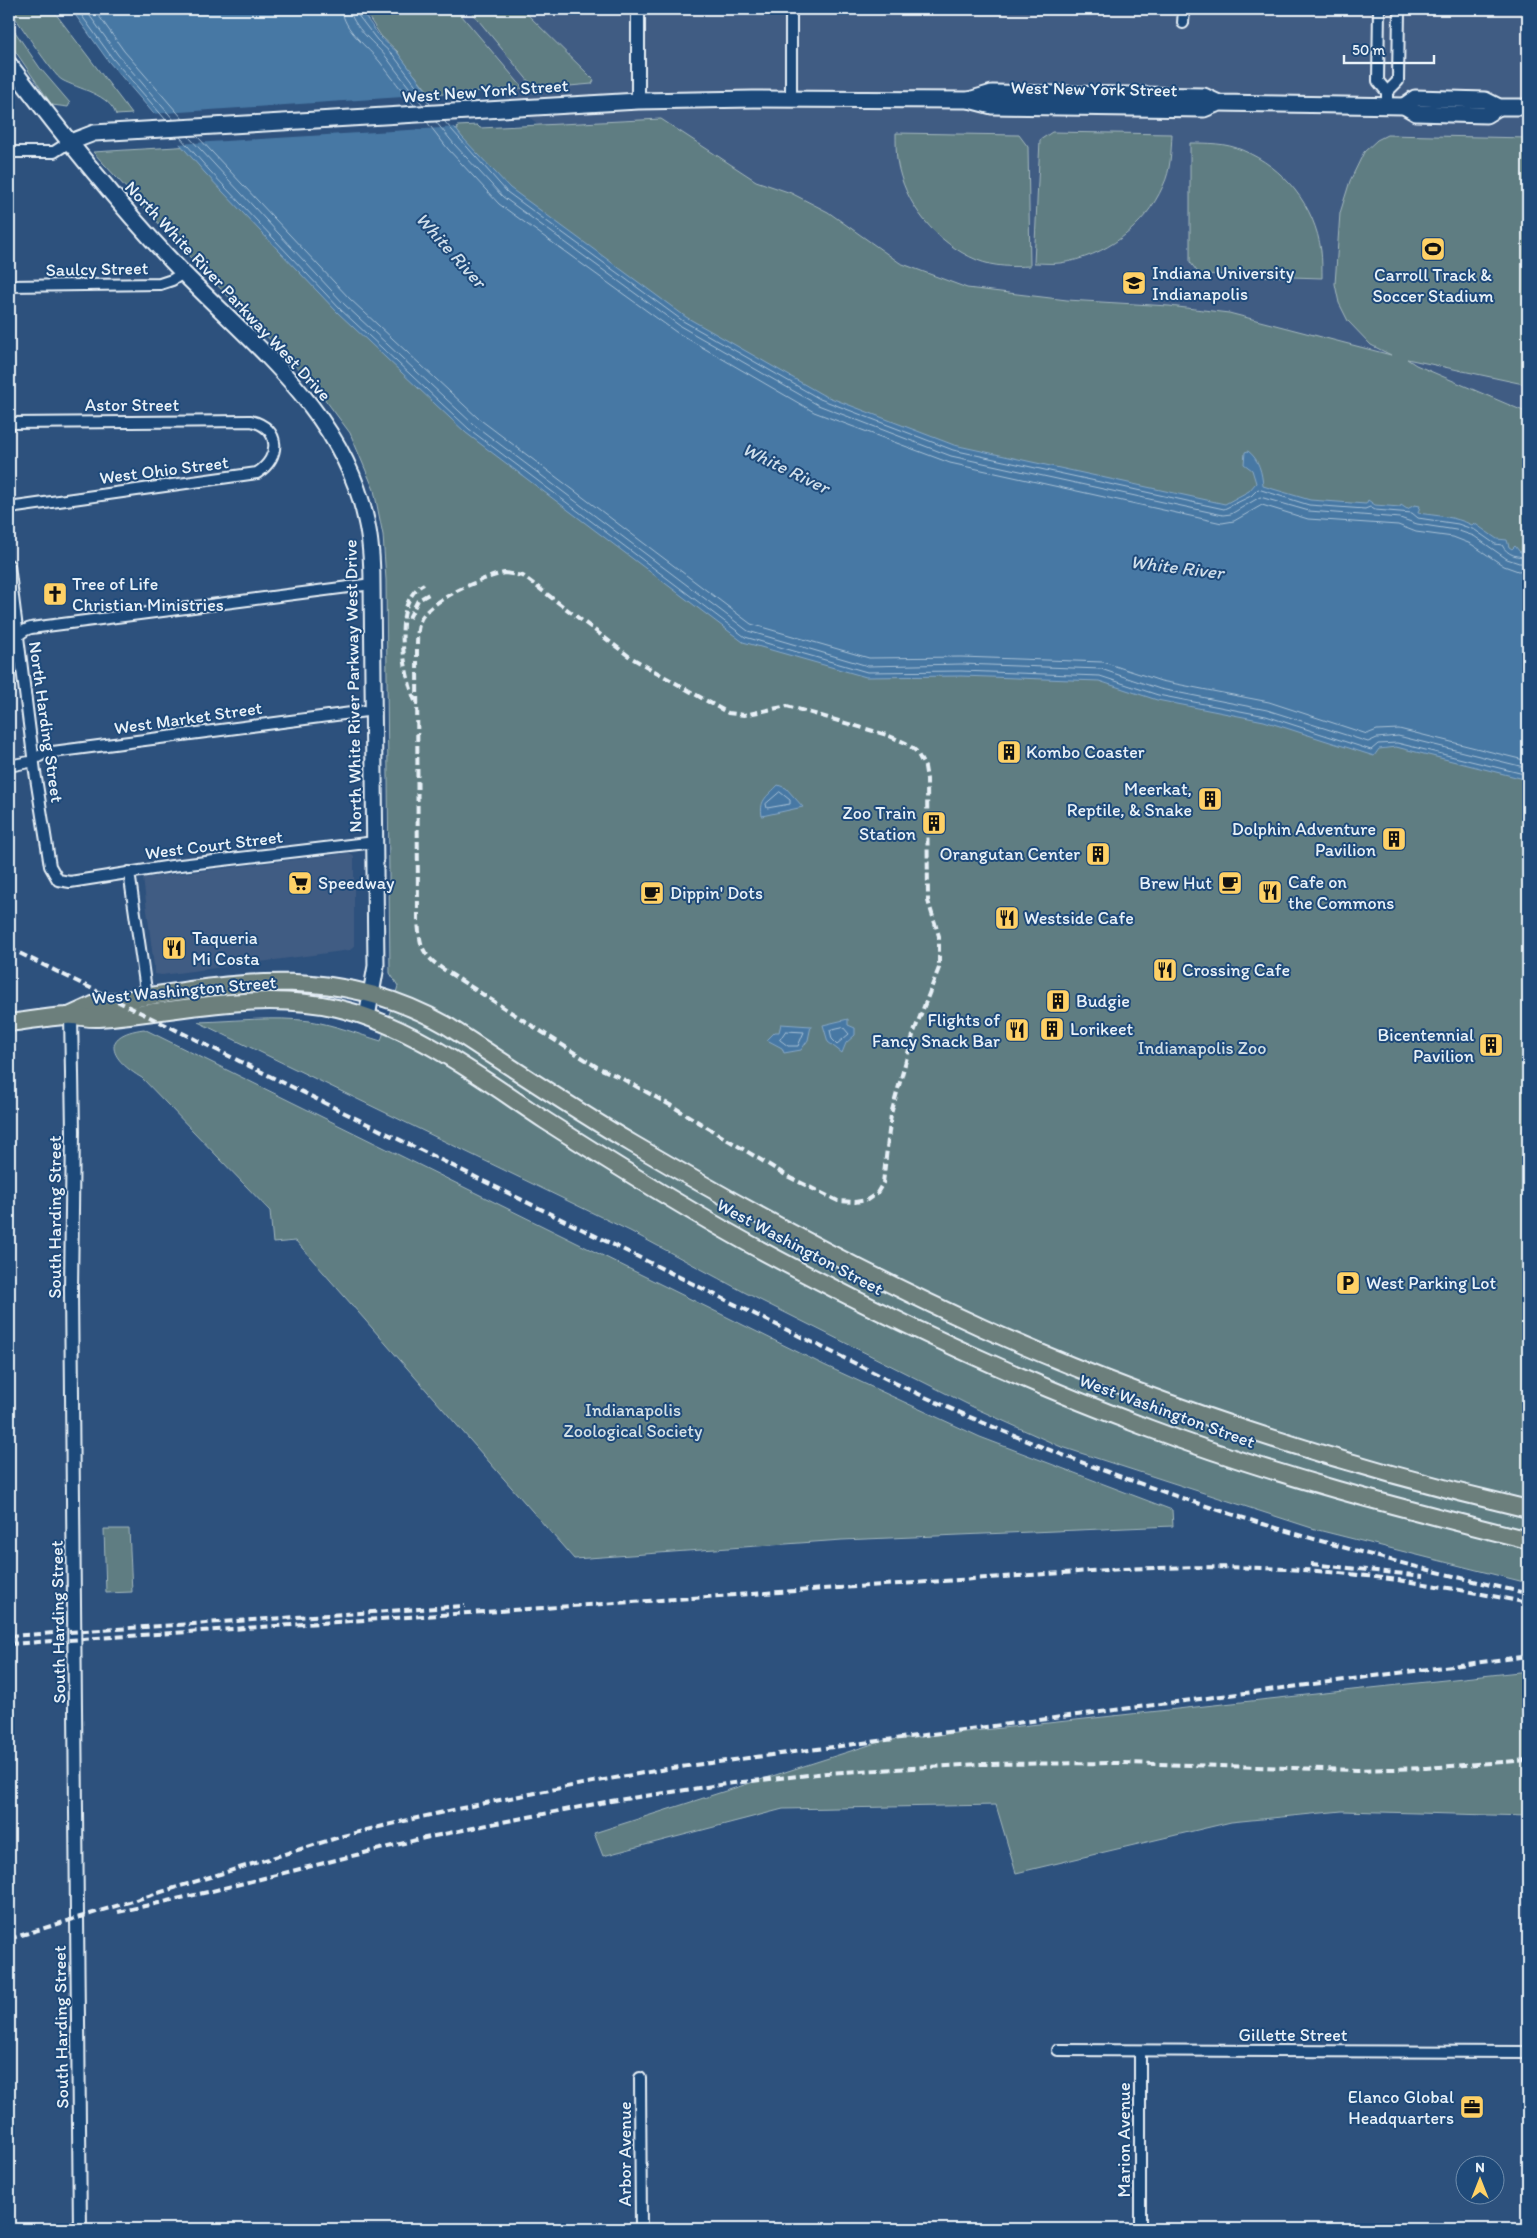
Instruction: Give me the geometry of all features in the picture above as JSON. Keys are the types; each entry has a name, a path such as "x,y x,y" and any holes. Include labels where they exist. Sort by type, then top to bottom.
{"main road":[{"name":"North White River Parkway West Drive","path":"9,64 68,143 126,210 183,273 305,396 332,435 349,469 364,512 370,546 372,584 376,966 366,1017"},
{"name":"West New York Street","path":"68,143 94,134 112,132 638,100 969,100 992,106 1204,109 1219,102 1387,99 1416,113 1486,115 1499,107 1528,107"},
{"name":"West Washington Street","path":"72,1015 93,1005 286,982 336,985 371,993 423,1012 634,1144 754,1212 848,1262 983,1328 1077,1368 1223,1423 1404,1479 1528,1509"},
{"name":"West Washington Street","path":"9,1023 72,1015 95,1019 227,1003 274,1001 318,1005 366,1017 423,1041 620,1168 762,1251 855,1300 971,1355 1141,1425 1217,1452 1382,1503 1528,1540"}],"street":[{"path":"638,9 638,100"},
{"path":"791,9 791,99"},
{"path":"1183,23 1184,9"},
{"path":"1379,9 1378,81 1387,99"},
{"path":"1387,99 1398,81 1399,9"},
{"name":"West New York Street","path":"9,152 54,152 68,143"},
{"name":"Saulcy Street","path":"9,286 160,284 172,280 183,273"},
{"name":"Astor Street","path":"9,422 255,422"},
{"name":"West Ohio Street","path":"9,508 257,473 270,462 275,446 268,430 255,422"},
{"name":"North Harding Street","path":"9,565 50,866 58,880"},
{"path":"9,641 22,630 31,628 372,584"},
{"name":"West Market Street","path":"9,766 28,762 45,753 374,710"},
{"name":"West Court Street","path":"58,880 70,882 129,872 375,842"},
{"path":"129,872 148,997"},
{"name":"South Harding Street","path":"72,1015 71,1290 80,2229"},
{"name":"Gillette Street","path":"1058,2050 1528,2052"},
{"name":"Marion Avenue","path":"1140,2051 1140,2229"},
{"name":"Arbor Avenue","path":"640,2078 641,2229"}],"shaded area":[{"name":"Indiana University Indianapolis","path":"415,9 1528,9 1528,539 698,267 426,25"},
{"path":"350,853 354,857 354,947 350,950 162,975 155,974 143,878"}],"green space":[{"path":"9,9 52,9 132,114 116,115 113,108 100,97 62,80 44,59"},
{"path":"363,9 456,9 523,88 431,95 398,52 381,36"},
{"path":"469,9 522,9 594,80 592,84 535,89"},
{"path":"9,23 40,68 70,103 68,107 52,105 9,42"},
{"name":"Indianapolis Zoo","path":"661,119 756,181 791,193 828,212 900,263 967,288 1067,300 1169,306 1229,313 1391,355 1371,345 1348,321 1339,303 1335,284 1340,213 1350,181 1364,152 1377,140 1387,135 1528,138 1528,385 1407,359 1416,365 1528,413 1528,1583 1318,1530 1059,1446 977,1409 744,1292 630,1231 198,1022 268,1019 310,1021 381,1041 398,986 390,973 386,580 383,535 374,490 350,433 315,386 185,252 93,152 458,130 457,126 477,125 480,128"},
{"path":"1052,132 1172,134 1170,160 1166,180 1155,201 1146,214 1122,238 1108,247 1077,260 1057,263 1034,263 1040,140"},
{"path":"896,133 1019,135 1028,147 1030,266 1004,266 977,260 962,253 936,232 924,220 907,192 897,160"},
{"path":"1190,143 1216,144 1242,150 1257,157 1284,178 1304,204 1318,234 1322,261 1322,278 1199,274 1190,262"},
{"name":"Indianapolis Zoological Society","path":"144,1029 824,1365 980,1437 1172,1510 1173,1526 842,1540 574,1559 296,1241 273,1243 270,1211 142,1078 123,1064 114,1049 115,1042 129,1032"},
{"path":"104,1529 129,1529 132,1592 106,1593"},
{"path":"1528,1671 1528,1816 1342,1811 1231,1822 1016,1873 996,1805 783,1809 603,1856 594,1833 882,1741"}],"water":[{"name":"White River","path":"71,9 360,9 380,37 397,52 462,137 510,188 686,317 823,395 954,445 1225,504 1249,491 1256,483 1252,470 1244,464 1245,452 1248,451 1255,458 1259,467 1263,486 1310,500 1366,504 1368,500 1375,505 1400,507 1401,505 1407,509 1415,505 1420,506 1418,513 1452,518 1472,525 1474,523 1497,539 1507,540 1509,547 1512,549 1515,546 1520,552 1528,551 1528,780 1396,747 1379,749 1374,756 1264,721 1157,700 1099,681 961,676 866,677 743,642 466,433 337,312 205,173 109,62"},
{"path":"778,785 786,788 803,807 762,816 763,802"},
{"path":"848,1019 848,1025 855,1028 855,1035 846,1043 842,1053 828,1042 823,1025"},
{"path":"781,1024 811,1026 808,1040 801,1050 784,1053 782,1048 767,1040 775,1032 779,1032"}],"pier":[{"path":"432,95 458,127 177,144 150,114"}],"railway":[{"path":"505,573 523,576 630,657 728,713 744,715 787,706 887,735 906,743 916,751 925,767 927,779 928,901 939,936 939,968 914,1032 891,1114 883,1183 877,1193 867,1200 855,1202 838,1201 789,1177 672,1106 597,1067 446,971 432,960 424,950 421,944 418,920 417,646 419,626 426,612 446,597 472,584 505,573"},
{"path":"415,701 404,656 403,621 413,593 424,584"},
{"path":"409,618 418,600 429,594"},
{"path":"9,948 895,1383 971,1417 1047,1449 1202,1505 1361,1552 1521,1592"},
{"path":"1311,1564 1423,1576"},
{"path":"9,1644 1144,1568 1235,1567 1331,1572 1416,1583 1528,1603"},
{"path":"9,1636 465,1606"},
{"path":"9,1939 343,1836 466,1807 589,1783 672,1768 1528,1656"},
{"path":"118,1912 208,1892 420,1839 611,1801 733,1783 827,1773 980,1764 1123,1763 1356,1770 1426,1768 1528,1760"}],"place":[{"name":"Carroll Track & Soccer Stadium","path":"1433,249"},
{"name":"Indiana University Indianapolis","path":"1134,283"},
{"name":"Tree of Life Christian Ministries","path":"55,594"},
{"name":"Kombo Coaster","path":"1009,752"},
{"name":"Meerkat, Reptile, & Snake","path":"1210,799"},
{"name":"Zoo Train Station","path":"934,823"},
{"name":"Dolphin Adventure Pavilion","path":"1394,839"},
{"name":"Orangutan Center","path":"1098,854"},
{"name":"Speedway","path":"300,883"},
{"name":"Brew Hut","path":"1230,883"},
{"name":"Cafe on the Commons","path":"1270,892"},
{"name":"Dippin' Dots","path":"652,893"},
{"name":"Westside Cafe","path":"1007,918"},
{"name":"Taqueria Mi Costa","path":"174,948"},
{"name":"Crossing Cafe","path":"1165,970"},
{"name":"Budgie","path":"1058,1001"},
{"name":"Lorikeet","path":"1052,1029"},
{"name":"Flights of Fancy Snack Bar","path":"1017,1030"},
{"name":"Bicentennial Pavilion","path":"1491,1045"},
{"name":"West Parking Lot","path":"1348,1283"},
{"name":"Elanco Global Headquarters","path":"1472,2107"}]}
